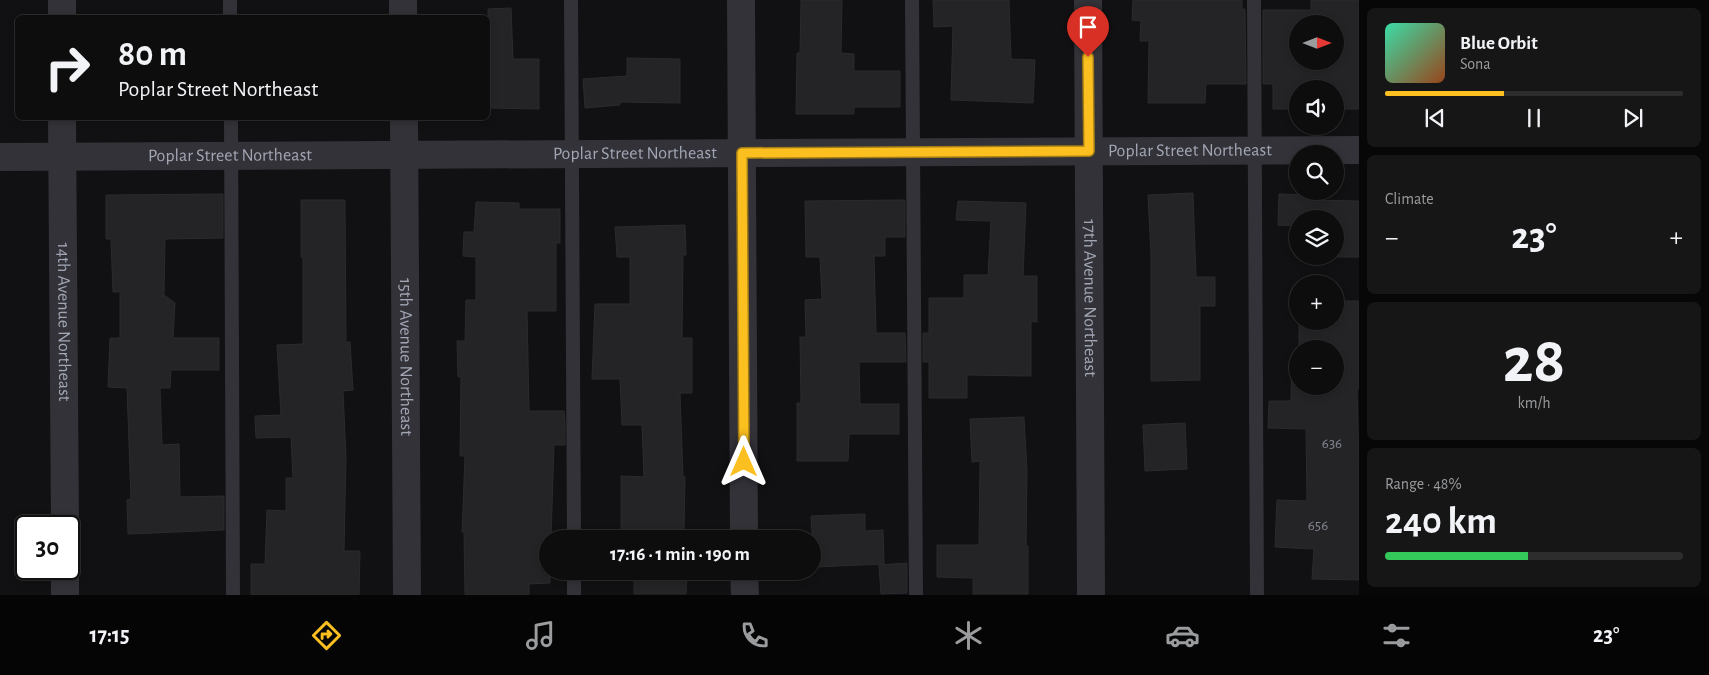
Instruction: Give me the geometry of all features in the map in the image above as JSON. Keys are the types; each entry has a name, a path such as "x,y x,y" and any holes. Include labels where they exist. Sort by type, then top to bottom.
{"street":[{"path":"62,0 62,15"},
{"path":"403,0 403,15"},
{"path":"742,0 744,530"},
{"name":"17th Avenue Northeast","path":"1088,0 1091,595"},
{"name":"14th Avenue Northeast","path":"62,120 65,515"},
{"name":"15th Avenue Northeast","path":"404,120 407,595"},
{"name":"Poplar Street Northeast","path":"0,157 1359,150"},
{"path":"65,580 65,595"},
{"path":"744,580 745,595"}],"lane":[{"path":"230,0 230,15"},
{"path":"571,0 574,530"},
{"path":"912,0 916,595"},
{"path":"1254,0 1257,595"},
{"path":"230,120 233,595"},
{"path":"574,580 574,595"}],"building":[{"path":"801,0 842,0 841,53 854,54 854,71 900,71 900,107 854,107 854,114 796,114 797,53 800,53"},
{"path":"933,0 1009,0 1011,59 1035,60 1033,103 951,100 953,26 934,27"},
{"path":"1133,0 1242,0 1242,9 1245,9 1246,84 1206,84 1205,103 1148,103 1149,41 1140,41 1141,21 1132,20"},
{"path":"1311,0 1359,0 1359,109 1344,109 1344,80 1289,80 1289,109 1273,109 1273,84 1263,84 1263,10 1311,10"},
{"path":"511,8 513,59 539,59 539,109 490,108 490,15 488,15 488,9"},
{"path":"627,58 680,59 680,103 620,102 620,105 585,108 583,79 627,76"},
{"path":"1193,193 1196,277 1215,277 1215,306 1200,306 1200,380 1151,381 1151,254 1148,195"},
{"path":"223,194 223,238 165,239 164,295 175,303 173,338 219,338 219,370 171,370 170,388 160,388 162,445 179,444 180,497 224,496 224,530 128,534 127,500 131,499 127,388 108,387 110,338 120,338 120,292 113,292 111,239 106,239 106,195"},
{"path":"1279,194 1289,194 1289,200 1359,201 1359,257 1344,257 1344,210 1289,210 1289,226 1278,225"},
{"path":"301,200 345,200 346,342 350,342 353,390 343,391 346,458 344,551 360,551 359,595 251,595 251,564 265,564 267,510 286,511 286,478 293,478 291,437 256,438 255,416 281,415 277,345 303,344"},
{"path":"905,200 905,237 885,237 885,256 874,256 876,333 905,333 906,362 859,362 860,404 899,404 899,434 849,434 848,461 797,461 797,403 801,403 800,337 806,337 805,300 822,299 820,257 806,257 805,201"},
{"path":"958,201 1026,203 1023,276 1037,276 1037,322 1031,321 1031,376 967,375 967,398 929,398 929,362 923,362 923,333 929,333 929,298 964,298 964,275 988,275 991,221 956,220"},
{"path":"476,202 519,203 519,209 560,209 560,243 556,243 556,311 527,311 529,411 564,411 565,421 565,445 554,445 551,530 539,530 539,580 550,580 550,583 529,584 529,595 465,595 464,532 462,532 465,456 460,456 461,377 458,377 457,341 465,341 466,300 476,300 476,257 463,256 464,232 474,232"},
{"path":"685,225 686,255 683,255 682,338 692,338 692,393 680,393 683,477 685,477 684,530 621,530 621,476 644,477 642,425 622,425 620,379 592,379 595,304 630,304 630,257 617,257 615,227"},
{"path":"1344,301 1359,301 1359,389 1357,389 1359,580 1312,579 1314,549 1275,547 1277,500 1307,501 1306,429 1268,428 1269,401 1291,401 1291,395 1344,395 1344,340 1299,340 1299,330 1344,330"},
{"path":"1024,417 1027,471 1026,546 1028,546 1028,594 973,594 973,578 937,577 937,545 979,545 980,461 972,462 970,419"},
{"path":"1185,423 1187,469 1145,471 1143,425"},
{"path":"865,514 865,531 883,530 884,564 821,567 821,530 812,530 811,516"},
{"path":"907,563 907,593 881,594 879,565"},
{"path":"634,580 687,580 686,594 634,594"}],"route":[{"path":"744,462 742,153 1089,151 1088,57"}]}
